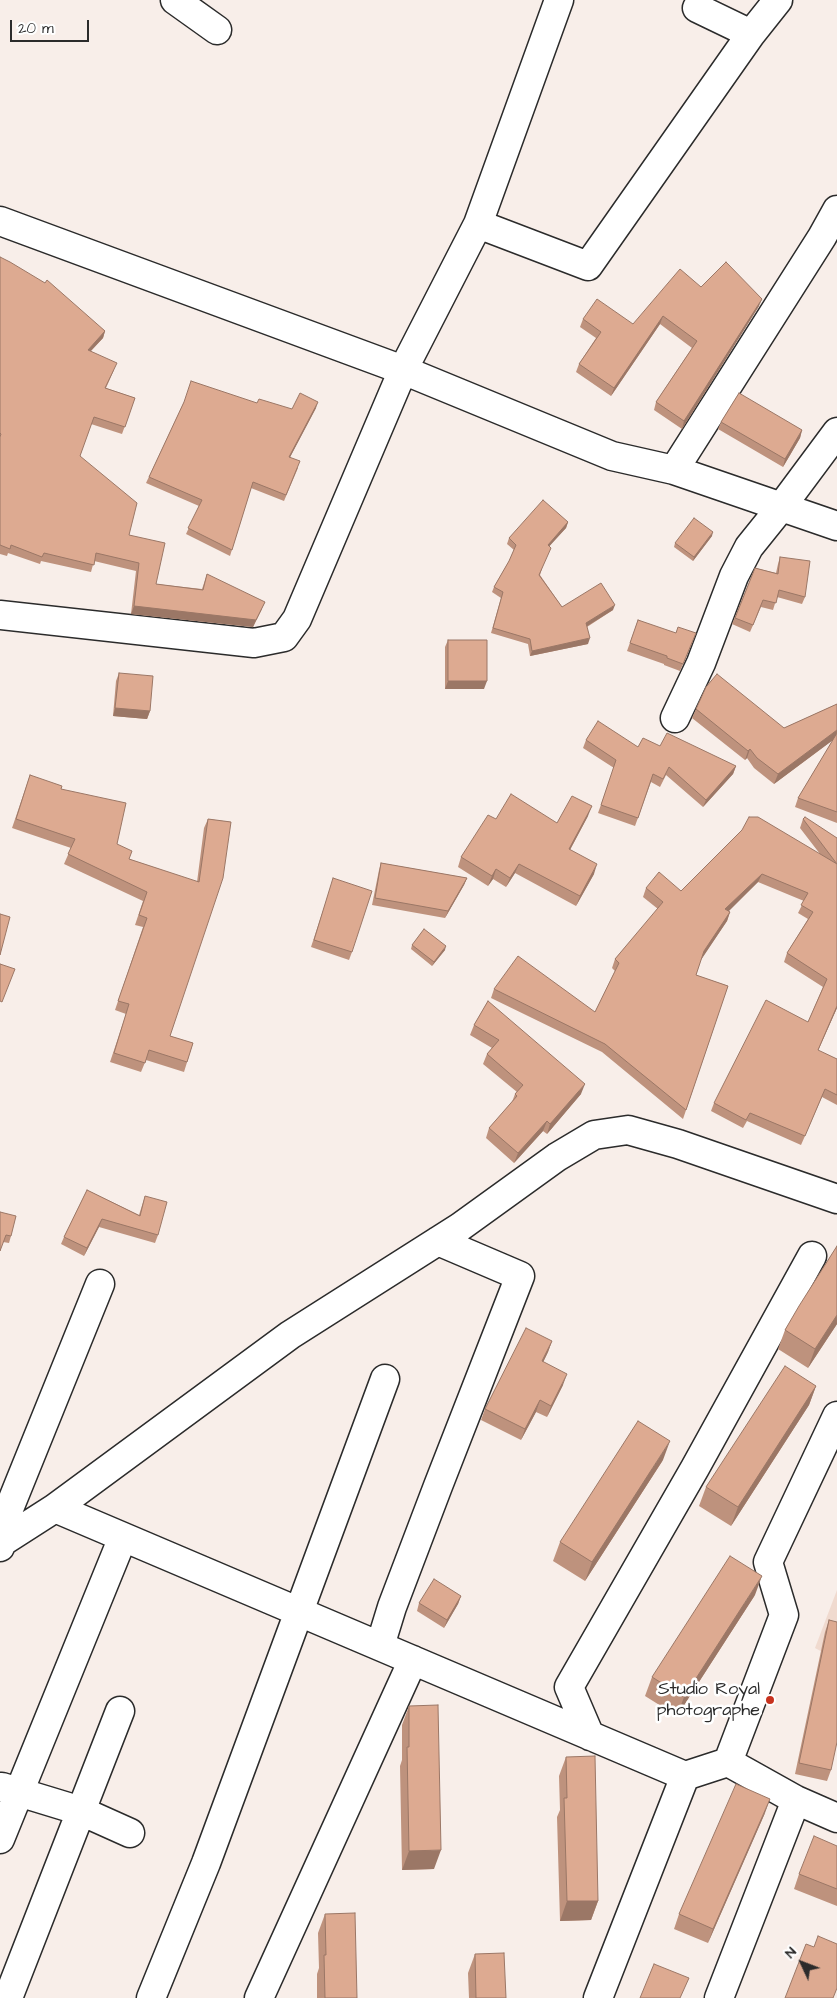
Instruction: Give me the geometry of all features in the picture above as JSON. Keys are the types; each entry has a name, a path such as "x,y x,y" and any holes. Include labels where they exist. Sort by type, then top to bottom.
{"street":[{"path":"175,0 217,30"},
{"path":"0,615 254,644 284,636 302,610 403,370 478,224 558,0"},
{"path":"478,224 588,266 778,0"},
{"path":"697,8 752,34"},
{"path":"674,470 822,237 837,210"},
{"path":"0,221 403,370 612,456 674,470 837,526"},
{"path":"675,718 701,663 737,569 749,547 837,432"},
{"path":"1,1540 55,1508 290,1335 460,1227 557,1157 594,1135 628,1130 678,1144 837,1199"},
{"path":"380,1646 392,1606 520,1276 438,1241"},
{"path":"590,1736 569,1687 695,1468 812,1256"},
{"path":"1,1540 100,1284"},
{"path":"151,1998 206,1862 385,1379"},
{"path":"728,1762 784,1615 768,1562 837,1416"},
{"path":"55,1508 685,1776 728,1762 796,1800 837,1818"},
{"path":"0,1839 9,1789 123,1537"},
{"path":"259,1998 413,1660"},
{"path":"8,1998 120,1711"},
{"path":"598,1998 685,1776"},
{"path":"9,1789 81,1811 130,1833"},
{"path":"719,1998 796,1800"}],"shaded area":[{"path":"837,1590 837,1660 815,1648"}],"building":[{"path":"0,257 45,283 47,280 105,331 88,350 117,363 105,388 135,398 125,427 94,417 80,456 137,503 129,535 165,543 156,584 203,590 207,574 265,602 256,620 134,606 139,563 96,553 94,565 44,553 42,557 11,545 10,549 0,545"},
{"path":"726,262 762,299 684,421 656,402 697,341 663,316 614,388 579,364 601,332 583,319 597,299 633,324 680,269 701,287"},
{"path":"191,381 257,403 259,399 292,409 300,393 318,402 289,457 300,461 286,495 253,482 232,550 188,528 202,500 149,477 184,402"},
{"path":"739,393 802,430 785,459 721,422"},
{"path":"543,500 568,522 548,545 551,548 539,575 562,607 601,583 615,605 586,623 590,638 532,651 530,639 493,628 503,592 494,587 516,545 509,538"},
{"path":"694,518 713,532 694,557 675,543"},
{"path":"780,557 810,561 805,597 779,590 776,603 763,600 753,625 735,618 755,568 778,574"},
{"path":"638,620 676,633 678,627 696,633 683,664 667,658 667,656 630,643"},
{"path":"448,640 487,640 487,681 448,681"},
{"path":"119,673 153,676 150,711 115,708"},
{"path":"717,674 784,728 837,704 837,730 778,774 757,758 750,749 748,751 696,709 706,687"},
{"path":"598,721 638,747 643,738 660,746 667,733 736,766 706,800 669,767 663,779 653,774 638,818 601,805 616,760 586,740"},
{"path":"837,733 837,812 798,798"},
{"path":"30,775 62,786 61,789 126,803 117,844 132,851 129,859 199,882 208,819 231,822 223,878 170,1036 193,1043 187,1062 149,1050 145,1063 114,1053 129,1004 118,1001 147,918 139,915 147,892 68,854 75,839 16,819"},
{"path":"511,794 557,823 572,796 592,806 569,849 597,864 580,896 519,864 510,878 496,869 492,876 461,857 488,815 496,819"},
{"path":"749,817 758,817 837,864 837,1006 818,1050 837,1059 837,1095 825,1089 805,1136 750,1113 746,1120 714,1103 766,1000 808,1022 827,979 787,953 813,912 801,905 808,893 762,874 725,909 730,912 704,951 696,975 728,986 686,1110 605,1044 494,989 518,956 595,1012 619,963 615,959 663,902 646,888 659,872 681,891 742,830"},
{"path":"805,817 837,838 837,864 803,819"},
{"path":"381,863 467,878 448,911 375,898"},
{"path":"333,878 372,891 352,952 314,940"},
{"path":"0,914 10,917 0,955"},
{"path":"424,929 446,946 434,962 412,945"},
{"path":"0,964 15,969 2,1002 0,1001"},
{"path":"488,1001 585,1084 550,1124 547,1121 518,1153 489,1128 517,1096 515,1094 523,1085 487,1054 499,1040 474,1025"},
{"path":"87,1190 140,1216 145,1196 167,1202 158,1235 102,1219 87,1248 64,1237"},
{"path":"0,1212 16,1216 11,1236 6,1235 0,1251"},
{"path":"837,1246 837,1315 815,1349 785,1330"},
{"path":"526,1328 552,1341 542,1361 567,1374 551,1406 540,1400 525,1429 485,1409"},
{"path":"785,1366 816,1386 738,1507 706,1487"},
{"path":"638,1421 670,1441 592,1562 560,1542"},
{"path":"730,1556 762,1576 684,1697 652,1677"},
{"path":"434,1579 461,1596 447,1620 419,1603"},
{"path":"829,1620 837,1622 837,1742 831,1770 799,1763"},
{"path":"438,1705 441,1850 409,1851 407,1747 409,1747 409,1706"},
{"path":"595,1756 598,1901 567,1901 564,1798 567,1798 566,1757"},
{"path":"736,1784 770,1799 713,1929 679,1914"},
{"path":"814,1836 837,1846 837,1889 799,1874"},
{"path":"355,1913 357,1998 325,1998 325,1914"},
{"path":"818,1936 837,1944 837,1988 833,1998 785,1998 806,1944 814,1947"},
{"path":"504,1953 506,1998 476,1998 475,1954"},
{"path":"654,1964 689,1978 680,1998 640,1998"}],"place":[{"name":"Studio Royal photographe","path":"770,1700"}]}
